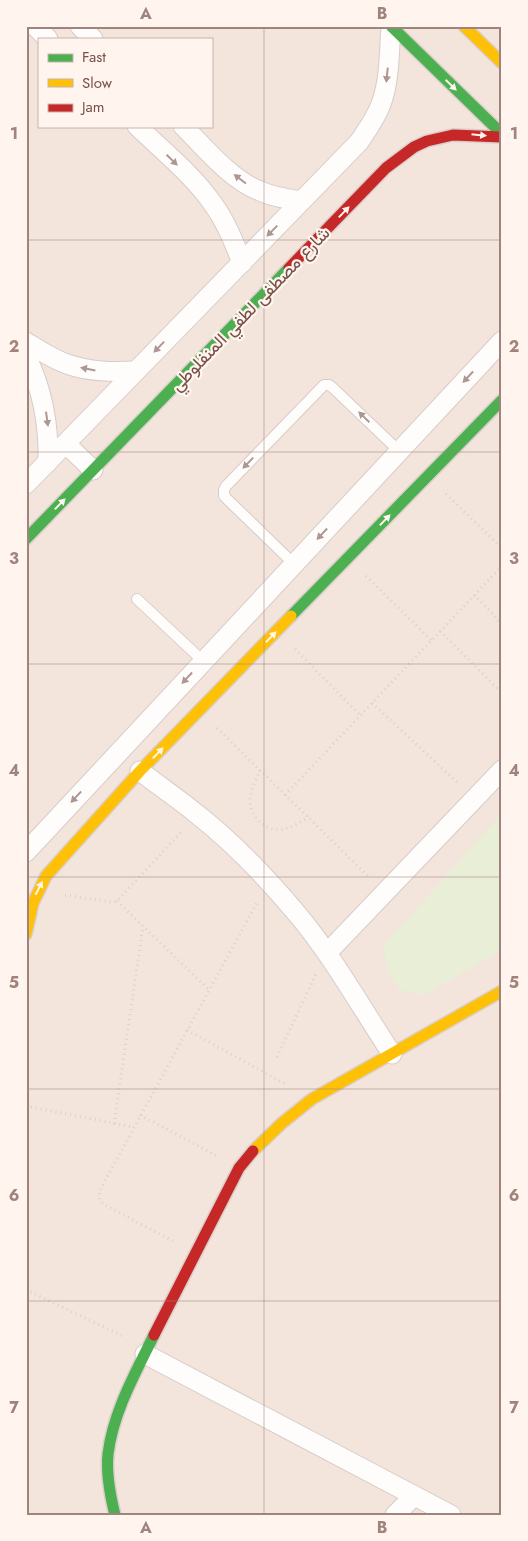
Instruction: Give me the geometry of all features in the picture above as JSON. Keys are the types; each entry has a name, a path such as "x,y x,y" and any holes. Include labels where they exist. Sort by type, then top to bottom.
{"street":[{"path":"35,26 47,38"},
{"path":"80,26 92,38"},
{"path":"391,26 502,136"},
{"path":"26,484 359,142 381,104 386,83 391,26"},
{"path":"464,26 502,63"},
{"path":"139,128 199,186 213,203 228,229 242,263"},
{"path":"185,128 239,180 258,191 279,198 301,201"},
{"name":"شارع مصطفى لطفي المنفلوطي","path":"26,539 386,168 402,154 422,142 443,136 465,133 502,136"},
{"path":"26,852 502,341"},
{"path":"26,342 67,364 91,370 113,372 136,371"},
{"path":"26,356 40,387 46,411 49,436 48,462"},
{"path":"26,934 29,917 38,890 46,876 122,790 502,400"},
{"path":"66,444 93,470"},
{"path":"101,770 122,790"},
{"path":"327,953 502,770"},
{"path":"140,771 198,814 234,846 268,881 299,916 327,953 392,1054"},
{"path":"115,1515 109,1490 108,1455 115,1421 195,1253 240,1168 255,1148 291,1113 312,1099 502,991"},
{"path":"147,1351 451,1515"},
{"path":"395,1515 414,1496"}],"lane":[{"path":"294,564 224,496 226,486 324,385 329,384 399,451"},
{"path":"137,599 203,662"}],"path":[{"path":"427,476 502,548"},
{"path":"348,558 431,641"},
{"path":"285,795 502,566"},
{"path":"474,595 500,618 502,628"},
{"path":"276,631 360,715"},
{"path":"440,631 502,694"},
{"path":"372,703 475,798"},
{"path":"199,710 385,892"},
{"path":"260,770 250,799 251,809 256,819 265,826 275,830 286,829 309,817"},
{"path":"38,890 111,902 116,901 198,814"},
{"path":"195,1253 103,1204 100,1200 99,1192 268,881"},
{"path":"116,901 209,990"},
{"path":"114,1124 143,926"},
{"path":"277,1057 327,953"},
{"path":"187,1030 312,1099"},
{"path":"26,1106 133,1127"},
{"path":"140,1115 240,1168"},
{"path":"26,1290 147,1351"}],"shaded area":[{"path":"26,26 502,26 502,1515 26,1515"}],"green space":[{"path":"502,813 502,950 424,995 400,990 389,974 383,946"}],"traffic: fast":[{"path":"391,26 502,134"},
{"path":"26,539 289,268"},
{"path":"291,616 502,400"},
{"path":"115,1515 108,1469 111,1438 126,1393 154,1335"}],"traffic: slow":[{"path":"464,26 502,63"},
{"path":"26,934 33,903 46,876 140,771 291,616"},
{"path":"253,1151 282,1123 312,1099 502,991"}],"traffic: jam":[{"path":"289,268 386,168 414,147 427,141 453,135 502,137"},
{"path":"154,1335 239,1168 253,1151"}]}
